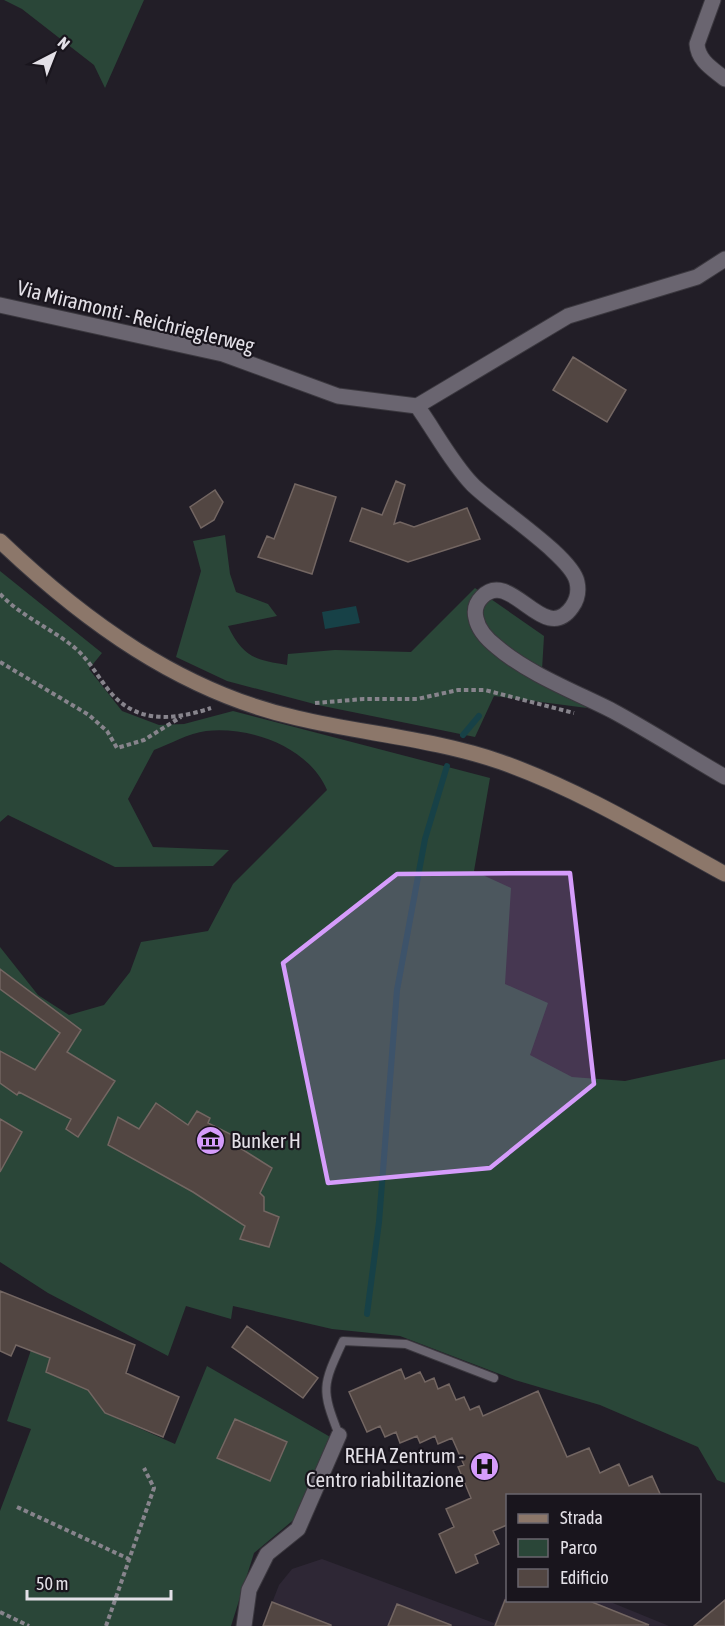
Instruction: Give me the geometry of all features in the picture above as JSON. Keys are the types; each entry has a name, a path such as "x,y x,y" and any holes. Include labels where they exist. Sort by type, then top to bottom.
{"main road":[{"path":"1,543 59,594 128,646 168,670 254,705 295,718 441,745 500,762 590,801 725,874"}],"street":[{"path":"713,0 697,44 698,51 701,59 725,79"},
{"path":"725,259 697,277 568,316 417,406 471,484 567,564 576,576 579,591 577,598 567,613 559,617 542,617 510,593 493,590 486,593 475,607 476,617 487,638 517,661 614,712 725,777"},
{"name":"Via Miramonti - Reichrieglerweg","path":"0,304 223,354 338,396 417,406"},
{"path":"244,1626 249,1590 267,1554 298,1529 339,1435"}],"lane":[{"path":"339,1435 326,1401 326,1379 343,1341 406,1344 494,1378"}],"path":[{"path":"0,594 29,619 76,649 90,662 108,689 124,705 152,718 181,717"},
{"path":"0,662 90,715 107,731 117,748 144,740 181,717 218,705"},
{"path":"306,704 364,699 417,699 458,690 485,690 581,714"},
{"path":"106,1626 153,1488 144,1468"},
{"path":"17,1508 129,1560"},
{"path":"0,1612 29,1626"}],"highlighted area":[{"path":"570,873 594,1084 490,1168 328,1183 283,963 397,874"}],"shaded area":[{"path":"322,1559 494,1623 506,1594 506,1602 610,1602 669,1626 263,1626 279,1585 292,1569"}],"green space":[{"path":"4,0 144,0 105,88 94,65 22,9"},
{"path":"225,535 230,574 236,592 268,604 277,616 228,626 245,651 258,659 287,665 288,654 335,650 411,652 475,588 544,636 542,670 587,708 494,696 475,737 318,705 227,681 176,657 201,571 193,541"},
{"path":"0,571 102,653 89,669 122,711 159,725 184,724 233,711 490,778 474,871 511,888 505,984 548,1003 530,1055 572,1077 625,1081 725,1059 725,1483 717,1480 698,1447 600,1405 515,1380 400,1336 332,1329 233,1306 231,1319 186,1306 168,1356 48,1293 0,1262 0,947 38,995 69,1015 104,1005 130,972 141,942 208,931 233,884 327,790 307,762 276,742 241,732 206,731 186,736 154,750 128,799 153,847 229,850 213,866 115,867 8,815 0,822"},
{"path":"31,1350 50,1358 46,1372 88,1390 105,1413 175,1444 207,1366 332,1438 297,1517 254,1553 231,1626 0,1626 0,1511 31,1429 7,1421"}],"water":[{"path":"356,606 360,623 325,629 322,612"}],"building":[{"path":"573,357 626,390 607,422 553,390"},
{"path":"396,481 405,485 394,524 400,522 414,527 467,508 480,539 408,562 350,541 362,508 382,515"},
{"path":"295,484 336,497 312,574 258,557 267,536 274,539"},
{"path":"215,490 223,502 214,520 201,528 190,507"},
{"path":"0,969 81,1030 67,1052 115,1081 78,1137 66,1129 71,1119 19,1092 17,1095 0,1083 0,1051 35,1070 60,1033 0,989"},
{"path":"156,1103 188,1125 197,1111 210,1118 208,1123 244,1141 240,1148 272,1168 260,1193 264,1197 264,1211 279,1217 269,1247 240,1239 245,1226 193,1192 108,1145 118,1117 139,1129"},
{"path":"0,1119 22,1132 0,1172"},
{"path":"0,1291 135,1345 126,1373 179,1397 163,1437 105,1413 88,1390 46,1372 50,1358 16,1345 11,1356 0,1351"},
{"path":"247,1326 318,1378 303,1398 232,1347"},
{"path":"401,1369 405,1379 420,1372 425,1382 434,1378 438,1389 449,1384 456,1400 464,1397 470,1410 479,1406 483,1416 538,1391 567,1457 589,1448 600,1473 619,1464 629,1486 652,1476 660,1494 506,1494 506,1525 493,1531 499,1544 475,1555 478,1563 456,1573 439,1534 454,1527 446,1509 471,1498 458,1467 464,1465 452,1438 438,1444 435,1436 420,1443 417,1436 400,1443 396,1432 385,1437 380,1426 367,1432 349,1392"},
{"path":"235,1419 287,1442 270,1481 217,1458"},
{"path":"505,1600 506,1602 592,1602 649,1625 495,1626"},
{"path":"725,1600 725,1626 694,1626"},
{"path":"272,1602 331,1625 331,1626 263,1626"},
{"path":"397,1604 451,1625 451,1626 388,1626"}],"waterway":[{"path":"463,735 479,716"},
{"path":"367,1314 379,1222 397,990 425,839 447,766"}],"place":[{"name":"Bunker H","path":"210,1140"},
{"name":"REHA Zentrum - Centro riabilitazione","path":"485,1467"}]}
